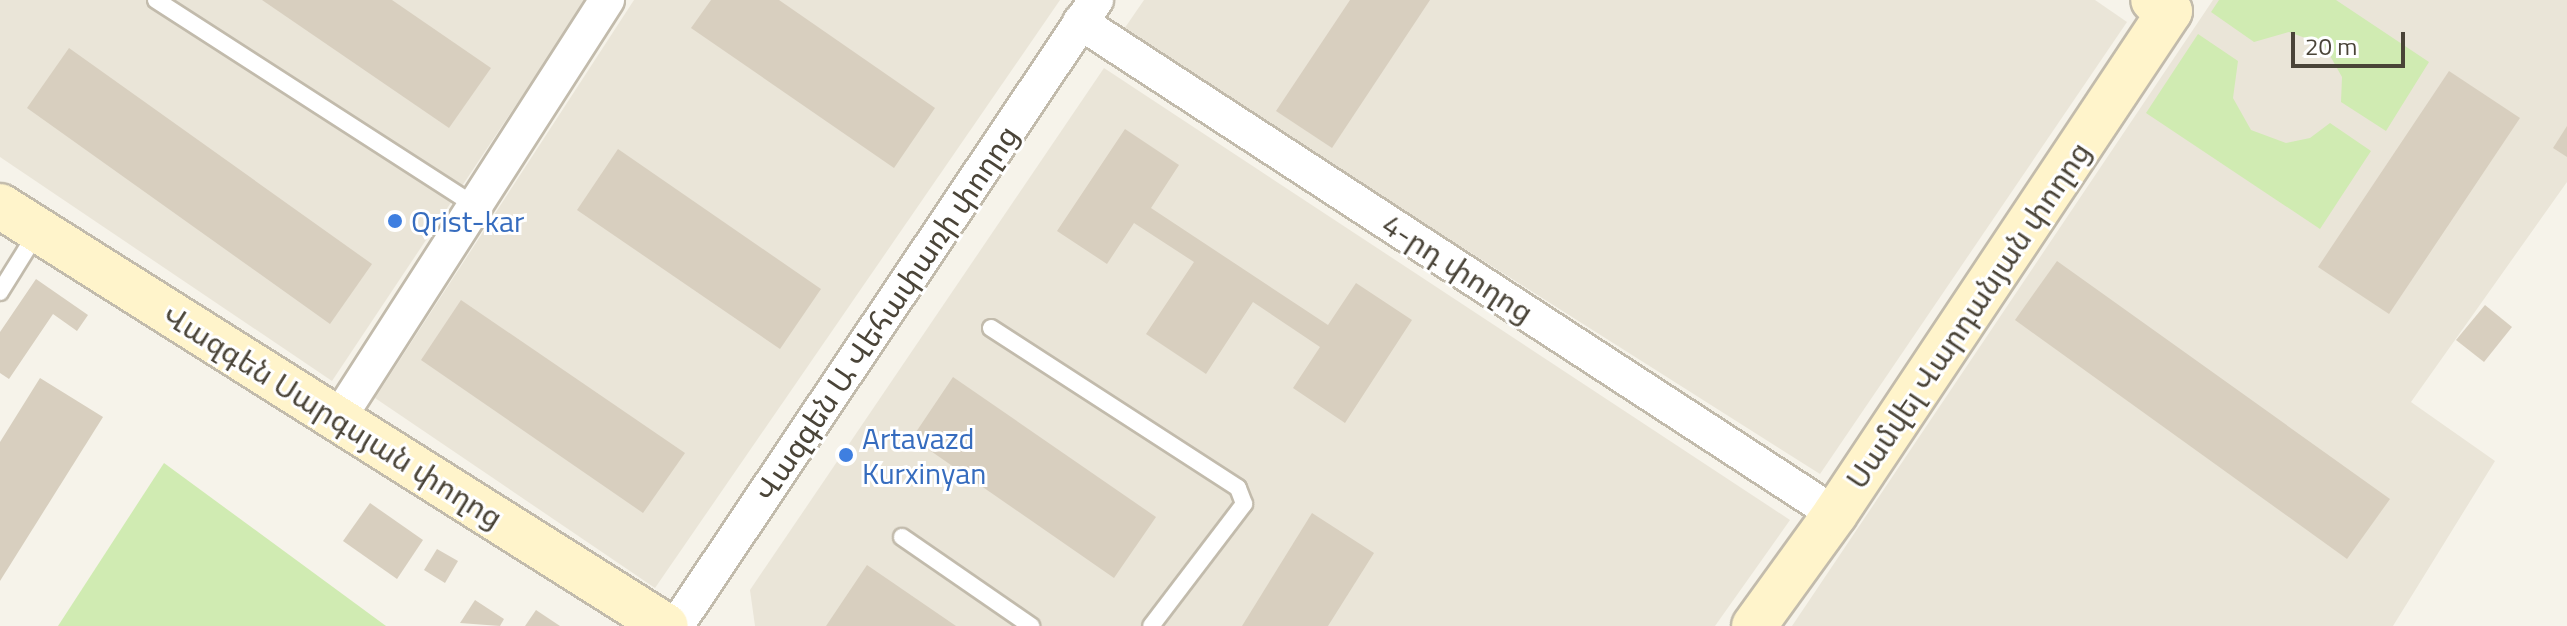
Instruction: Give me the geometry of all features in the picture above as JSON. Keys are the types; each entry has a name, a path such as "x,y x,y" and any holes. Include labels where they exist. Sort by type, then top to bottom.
{"street":[{"path":"338,419 607,0"},
{"name":"Սամվել Վարդանյան փողոց","path":"1754,626 1835,514 2167,4"},
{"name":"4-րդ փողոց","path":"1088,11 1835,514"},
{"name":"Վազգեն Ա Վեհափառի փողոց","path":"676,626 1088,11"},
{"name":"Վազգեն Սարգսյան փողոց","path":"0,206 666,626"}],"lane":[{"path":"156,0 474,205"},
{"path":"0,292 39,230"},
{"path":"991,328 1238,488 1244,504 1151,626"},
{"path":"902,537 1031,626"}],"shaded area":[{"path":"0,0 586,0 332,381 0,157"},
{"path":"634,0 1060,0 655,588 375,398"},
{"path":"1144,0 2095,0 2127,22 1820,474 1122,32"},
{"path":"2213,0 2567,0 2567,182 2411,402 2495,461 2393,626 1792,626"},
{"path":"1104,68 1790,520 1715,626 755,626 750,590"}],"green space":[{"path":"2219,0 2336,0 2429,62 2386,131 2341,102 2342,77 2324,45 2289,32 2254,42 2211,12"},
{"path":"2198,34 2238,61 2233,98 2251,130 2286,143 2310,138 2330,123 2371,151 2320,229 2146,113"},
{"path":"164,463 386,626 58,626"}],"building":[{"path":"262,0 392,0 491,68 449,128"},
{"path":"711,0 779,0 935,108 894,168 691,28"},
{"path":"1350,0 1430,0 1332,148 1276,111"},
{"path":"69,48 372,264 330,324 27,108"},
{"path":"2449,71 2520,118 2389,314 2318,267"},
{"path":"2567,126 2567,157 2553,148"},
{"path":"1125,129 1179,165 1151,208 1328,325 1356,283 1412,320 1345,423 1293,388 1320,347 1253,302 1206,374 1146,334 1194,262 1134,223 1107,264 1057,231"},
{"path":"618,149 821,289 780,349 577,210"},
{"path":"2057,261 2390,499 2347,559 2015,320"},
{"path":"36,279 88,315 77,331 53,314 9,379 0,373 0,332"},
{"path":"461,300 685,453 643,513 421,360"},
{"path":"2485,305 2512,327 2484,362 2456,340"},
{"path":"953,377 1156,517 1114,578 912,438"},
{"path":"40,378 103,417 0,581 0,442"},
{"path":"370,503 423,540 397,579 343,541"},
{"path":"1312,513 1374,553 1328,626 1242,626"},
{"path":"437,549 458,561 445,583 424,570"},
{"path":"867,565 956,626 826,626"},
{"path":"475,600 504,619 500,626 460,623"},
{"path":"536,610 560,626 525,626"}],"place":[{"name":"Qrist-kar","path":"395,221"},
{"name":"Artavazd Kurxinyan","path":"846,455"}]}
